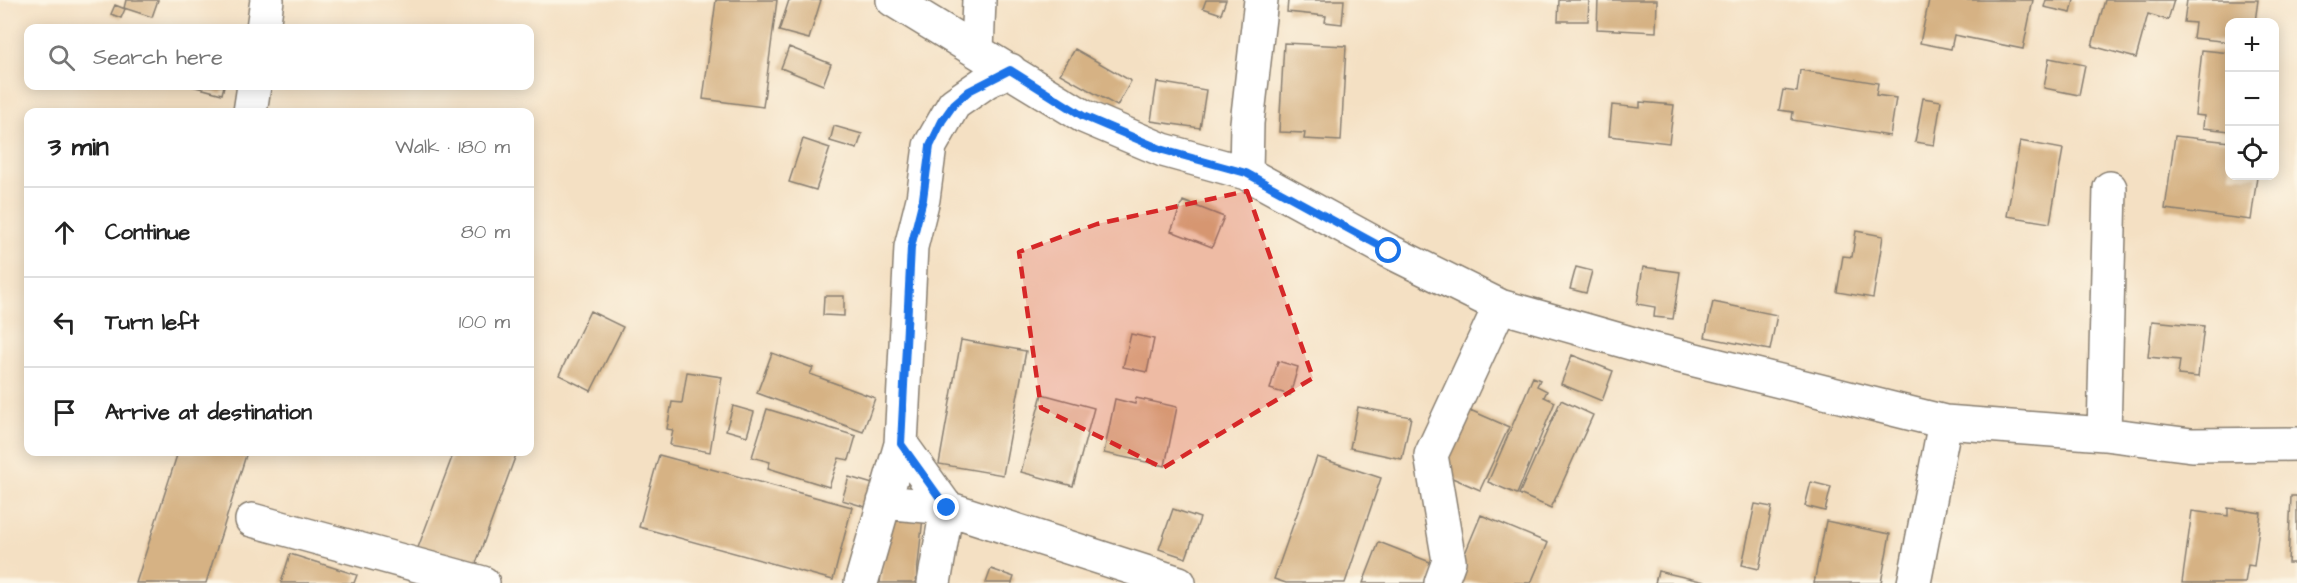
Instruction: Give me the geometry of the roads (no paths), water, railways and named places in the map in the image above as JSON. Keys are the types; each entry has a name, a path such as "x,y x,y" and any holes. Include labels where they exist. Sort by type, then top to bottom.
{"street":[{"path":"264,24 267,0"},
{"path":"893,0 1083,116 1163,150 1246,173 1389,251 1500,306 1655,350 1945,422 2104,434 2192,445 2297,444"},
{"path":"976,50 979,0"},
{"path":"1246,173 1247,123 1260,0"},
{"path":"861,583 901,444 911,247 923,199 930,146 954,104 987,81 1010,70"},
{"path":"251,108 253,90"},
{"path":"2104,434 2110,188"},
{"path":"1441,583 1449,561 1431,455 1500,306"},
{"path":"1914,583 1945,422"},
{"path":"901,444 947,508 934,583"},
{"path":"884,502 947,508 1179,583"},
{"path":"252,520 483,583"}]}
